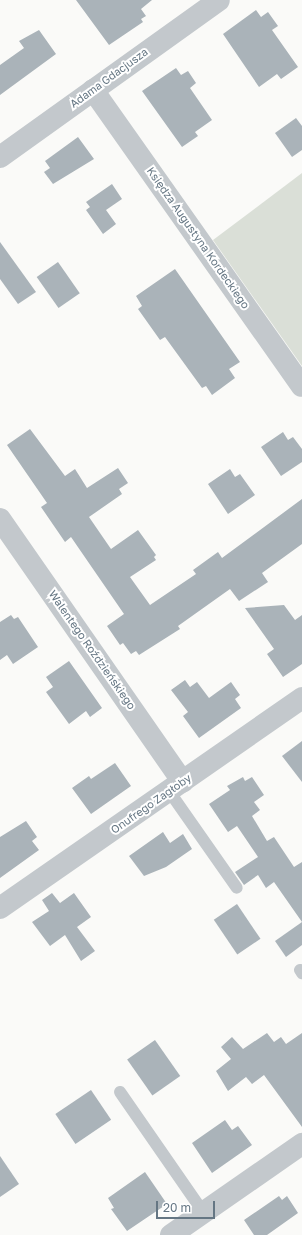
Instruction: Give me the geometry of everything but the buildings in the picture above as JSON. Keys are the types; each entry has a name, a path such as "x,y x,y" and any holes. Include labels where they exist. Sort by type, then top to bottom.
{"street":[{"name":"Adama Gdacjusza","path":"0,156 218,0"},
{"name":"Księdza Augustyna Kordeckiego","path":"93,90 302,386"},
{"name":"Walentego Roździeńskiego","path":"0,519 176,786"},
{"name":"Onufrego Zagłoby","path":"0,908 302,698"},
{"path":"171,1235 302,1144"}],"lane":[{"path":"176,786 237,888"},
{"path":"120,1092 203,1212"}],"shaded area":[{"path":"302,173 302,366 213,240"}]}
